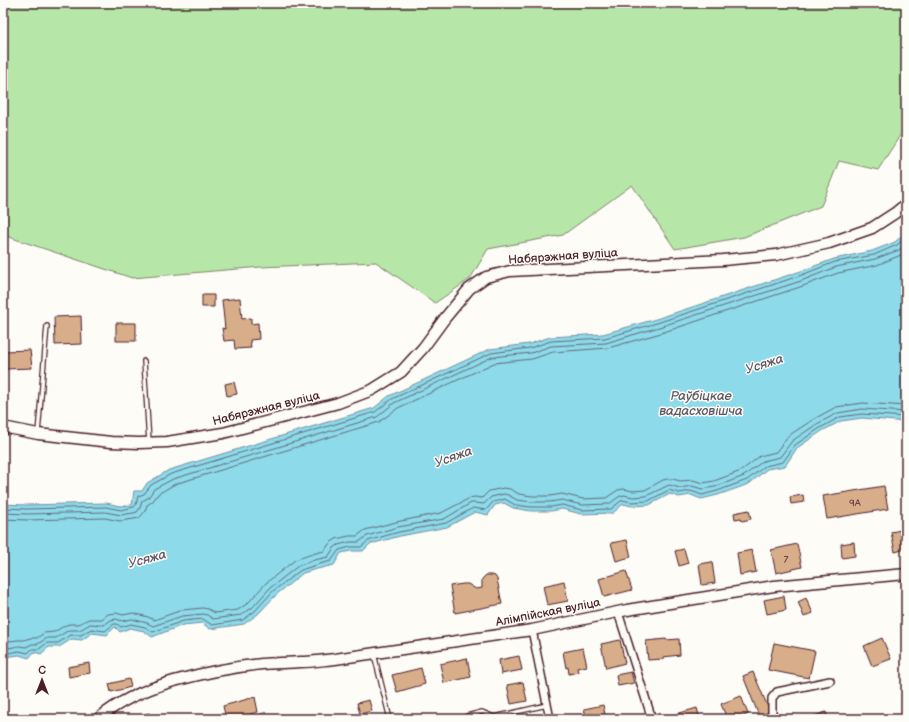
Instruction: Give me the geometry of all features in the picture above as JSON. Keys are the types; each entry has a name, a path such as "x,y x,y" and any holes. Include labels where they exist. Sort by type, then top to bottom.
{"street":[{"name":"Набярэжная вуліца","path":"3,427 38,434 111,442 167,442 223,433 338,403 372,390 401,372 423,348 469,289 486,277 510,271 723,260 776,255 829,243 872,228 906,204"},
{"name":"Алімпійская вуліца","path":"98,719 123,701 152,687 194,675 229,668 263,664 315,661 532,630 618,612 774,586 906,574"},
{"path":"618,612 652,719"},
{"path":"532,630 550,719"},
{"path":"772,719 772,698 777,692 830,681"}],"lane":[{"path":"38,434 46,326"},
{"path":"144,361 149,443"},
{"path":"374,653 390,719"},
{"path":"467,716 482,712 495,718 548,705"}],"green space":[{"path":"3,3 906,3 906,126 878,170 839,161 821,206 744,237 675,249 632,185 563,235 488,249 470,279 435,303 376,262 261,267 132,278 3,235"},
{"path":"265,712 272,719 251,719"}],"water":[{"name":"Раўбіцкае вадасховішча","path":"906,232 906,422 862,418 841,421 822,431 797,448 785,466 767,469 749,484 718,495 701,499 691,495 679,497 670,494 649,505 632,506 623,504 613,513 581,514 562,509 551,511 531,511 513,508 504,503 495,505 488,515 475,512 447,527 400,536 370,544 363,551 341,553 334,565 303,573 276,595 258,614 244,624 210,629 202,623 183,625 152,637 144,631 130,628 120,632 115,627 107,635 92,633 82,640 72,639 59,647 49,647 41,654 34,652 29,658 19,655 5,657 3,659 3,504 26,505 106,503 120,506 132,505 134,491 142,491 147,483 169,470 374,408 389,396 490,349 529,344 550,337 603,334 656,319 834,259 872,251 895,242"}],"building":[{"path":"202,295 214,295 214,307 202,307"},
{"path":"240,298 242,319 251,318 251,324 258,323 259,339 250,340 251,348 235,349 234,340 224,341 222,328 225,329 222,300"},
{"path":"81,316 82,344 55,345 54,317"},
{"path":"116,323 136,323 136,341 116,341"},
{"path":"30,350 32,368 5,369 4,351"},
{"path":"234,382 237,394 227,396 225,384"},
{"path":"884,486 888,509 827,519 823,496"},
{"path":"803,495 804,502 791,504 790,497"},
{"path":"749,510 751,519 742,521 741,518 735,519 734,513"},
{"path":"906,529 906,549 895,552 891,532"},
{"path":"627,540 631,557 616,561 611,543"},
{"path":"854,542 855,556 842,558 841,544"},
{"path":"797,544 802,567 776,573 771,550"},
{"path":"684,549 688,563 679,566 675,551"},
{"path":"752,550 756,572 740,575 737,553"},
{"path":"712,562 715,583 702,585 699,564"},
{"path":"626,571 632,590 604,597 599,579"},
{"path":"486,575 495,576 497,579 502,604 455,613 450,586 468,584 476,589 482,588 482,579"},
{"path":"564,581 568,601 547,605 543,586"},
{"path":"784,596 786,610 767,614 764,600"},
{"path":"806,598 813,613 804,617 798,602"},
{"path":"906,625 906,637 902,627"},
{"path":"882,638 891,659 872,666 864,646"},
{"path":"679,639 680,655 663,657 663,659 648,660 646,641"},
{"path":"620,640 625,663 606,668 601,644"},
{"path":"774,643 815,651 809,678 768,670"},
{"path":"583,648 587,666 577,668 578,672 569,674 568,667 566,668 563,652"},
{"path":"519,656 522,670 501,674 499,660"},
{"path":"467,658 471,677 444,683 440,664"},
{"path":"89,663 90,673 69,677 68,667"},
{"path":"421,668 425,684 397,692 392,675"},
{"path":"631,672 634,683 618,686 616,675"},
{"path":"753,672 770,712 759,716 743,676"},
{"path":"129,679 131,687 111,692 109,684"},
{"path":"523,682 527,701 511,704 507,685"},
{"path":"741,696 748,714 736,719 727,719 721,704"},
{"path":"255,697 258,712 232,719 226,719 223,706"},
{"path":"369,700 372,711 360,714 357,703"},
{"path":"603,705 606,719 587,719 584,709"},
{"path":"697,708 700,719 674,719 673,715"},
{"path":"826,712 828,719 806,719"},
{"path":"149,713 150,719 128,719"},
{"path":"320,715 321,719 306,719 306,718"}],"water label":[{"name":"Усяжа","path":"764,363"},
{"name":"Усяжа","path":"453,456"},
{"name":"Усяжа","path":"147,558"}]}
